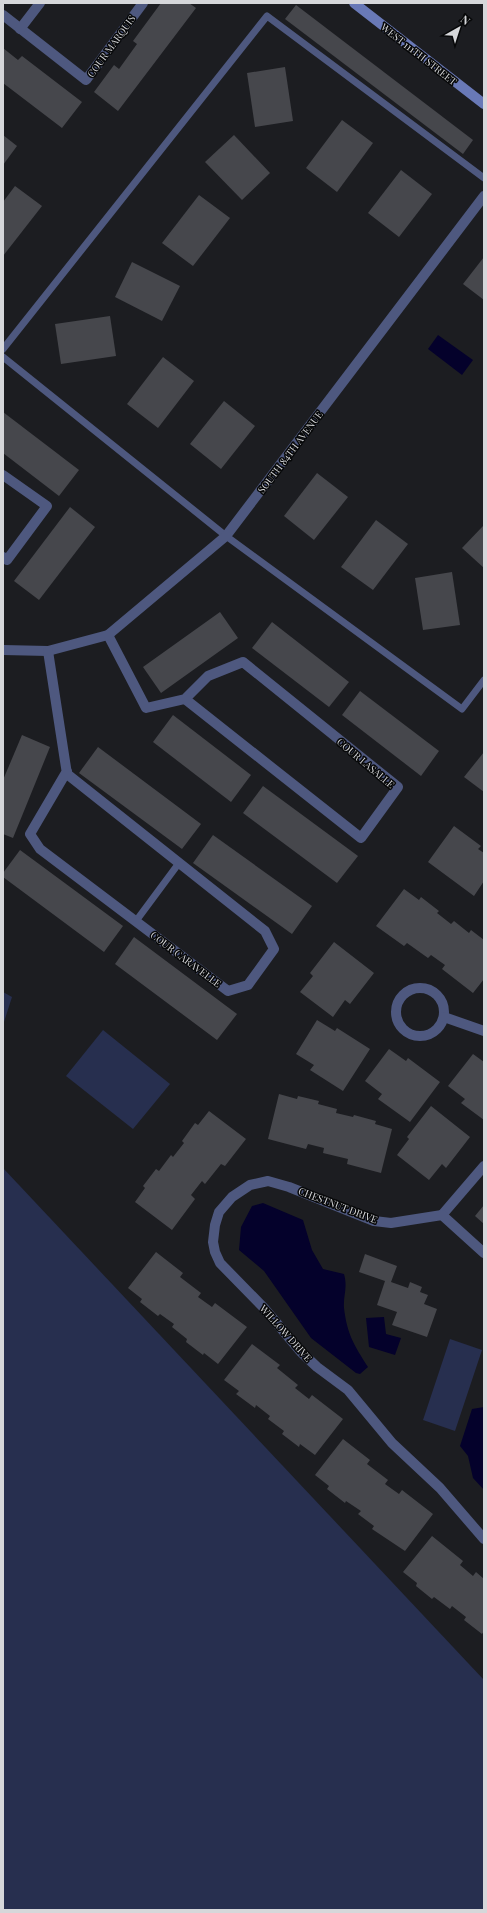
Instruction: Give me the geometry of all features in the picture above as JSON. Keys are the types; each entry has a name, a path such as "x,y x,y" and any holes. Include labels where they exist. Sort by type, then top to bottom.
{"main road":[{"name":"WEST 111TH STREET","path":"354,3 484,104"}],"street":[{"path":"20,28 40,3"},
{"name":"COUR MARQUIS","path":"3,15 86,80 143,3"},
{"name":"SOUTH 84TH AVENUE","path":"3,650 48,651 108,635 226,536 484,196"},
{"path":"3,475 47,506 7,560 3,557"},
{"path":"108,635 146,708 185,699"},
{"path":"48,651 67,771"},
{"name":"COUR LASALLE","path":"243,662 398,787 361,838 185,699 208,676 243,662"},
{"name":"COUR CARAVELLE","path":"67,771 67,774 265,931 274,949 248,985 228,991 40,849 30,834 67,771"},
{"path":"423,987 438,995 443,1001 444,1017 436,1031 429,1035 413,1035 400,1026 397,1019 397,1003 407,991 423,987"},
{"path":"444,1017 484,1031"},
{"path":"484,1166 442,1215 484,1253"},
{"name":"CHESTNUT DRIVE","path":"250,1185 268,1181 289,1187 374,1221 391,1223 442,1215"},
{"name":"WILLOW DRIVE","path":"250,1185 232,1196 219,1212 215,1225 213,1242 215,1252 220,1263 264,1308 301,1352 316,1367 348,1390 392,1442 440,1488 484,1539"}],"lane":[{"path":"3,349 267,16 484,178"},
{"path":"3,357 226,536 462,709 484,680"},
{"path":"136,921 179,863"}],"shaded area":[{"path":"438,335 473,360 462,375 428,349"},
{"path":"3,992 12,997 4,1022 3,1022"},
{"path":"103,1030 170,1084 133,1129 66,1076"},
{"path":"3,1168 484,1680 484,1910 3,1910"},
{"path":"263,1203 303,1220 312,1250 323,1269 344,1274 346,1284 344,1308 347,1325 355,1346 368,1367 360,1374 356,1373 311,1338 264,1271 239,1250 241,1227 252,1206"},
{"path":"384,1317 386,1334 401,1338 395,1355 369,1347 366,1318"},
{"path":"450,1339 482,1350 455,1431 423,1420"},
{"path":"484,1407 484,1490 473,1478 468,1456 460,1446 472,1409"}],"building":[{"path":"161,3 189,3 196,8 118,111 94,92 114,65 119,69 137,44 133,41"},
{"path":"296,5 473,140 463,154 285,19"},
{"path":"3,48 18,60 22,56 82,102 62,128 3,83"},
{"path":"285,67 293,121 255,127 247,73"},
{"path":"342,120 373,143 337,192 306,168"},
{"path":"3,135 17,146 3,165"},
{"path":"234,135 270,173 242,200 205,162"},
{"path":"401,170 432,194 399,237 368,213"},
{"path":"15,186 42,206 3,256 3,202"},
{"path":"199,195 230,218 193,266 162,243"},
{"path":"484,257 484,300 463,284"},
{"path":"132,262 180,286 162,321 115,297"},
{"path":"110,316 116,356 61,364 55,324"},
{"path":"163,357 194,381 158,428 127,404"},
{"path":"224,401 255,426 221,469 190,444"},
{"path":"3,412 79,470 59,496 3,453"},
{"path":"317,473 348,497 314,540 284,516"},
{"path":"70,507 95,527 39,600 14,581"},
{"path":"376,520 408,544 373,590 341,567"},
{"path":"484,525 484,568 462,548"},
{"path":"452,572 460,625 423,630 415,578"},
{"path":"220,612 238,638 161,693 143,667"},
{"path":"272,622 349,682 329,707 252,648"},
{"path":"360,691 439,751 421,776 342,715"},
{"path":"173,715 251,775 231,802 153,742"},
{"path":"22,735 50,747 13,838 3,834 3,780"},
{"path":"98,747 201,824 182,849 79,773"},
{"path":"484,752 484,792 464,777"},
{"path":"263,786 358,856 337,883 243,813"},
{"path":"454,826 481,846 478,849 484,853 484,881 474,896 428,862"},
{"path":"213,835 312,906 292,934 193,863"},
{"path":"20,850 123,926 104,952 3,877 3,873"},
{"path":"404,889 419,900 421,897 439,911 437,913 451,924 454,921 469,933 471,930 484,940 484,979 473,993 442,969 445,965 431,955 428,958 407,943 404,946 376,926"},
{"path":"134,937 237,1014 217,1040 115,964"},
{"path":"334,942 374,973 350,1004 345,1000 333,1017 300,992 313,976 310,973"},
{"path":"317,1020 335,1031 337,1028 370,1049 343,1091 310,1070 314,1065 296,1054"},
{"path":"389,1049 406,1061 408,1058 440,1082 410,1122 378,1099 382,1094 365,1081"},
{"path":"473,1054 484,1062 484,1120 461,1103 465,1099 448,1086"},
{"path":"279,1094 297,1099 298,1096 319,1101 318,1104 337,1109 336,1113 353,1117 354,1115 376,1121 375,1124 392,1129 381,1173 347,1164 348,1159 323,1153 324,1148 308,1144 306,1149 268,1139"},
{"path":"431,1106 470,1137 446,1168 442,1164 429,1180 397,1155 409,1139 407,1137"},
{"path":"209,1111 246,1139 225,1166 221,1164 205,1184 202,1181 191,1195 195,1199 172,1230 135,1202 145,1188 143,1186 156,1169 159,1171 171,1155 173,1157 184,1143 182,1141 195,1123 198,1125"},
{"path":"484,1205 484,1224 475,1216"},
{"path":"156,1252 183,1273 180,1277 201,1293 198,1297 212,1307 215,1303 247,1327 218,1364 186,1342 187,1339 172,1327 174,1324 160,1314 158,1316 140,1302 142,1299 128,1288"},
{"path":"365,1254 397,1266 391,1282 408,1288 410,1282 422,1287 420,1292 428,1295 424,1304 437,1309 427,1337 392,1325 397,1312 377,1305 385,1281 359,1272"},
{"path":"252,1344 280,1365 277,1368 298,1385 295,1388 309,1399 312,1395 343,1419 315,1455 300,1444 299,1447 282,1434 284,1431 268,1419 270,1416 256,1405 255,1408 236,1394 239,1391 224,1380"},
{"path":"343,1439 370,1460 367,1464 388,1480 385,1484 399,1494 402,1490 433,1514 405,1551 372,1529 374,1526 358,1514 361,1511 346,1501 345,1503 327,1489 329,1486 315,1475"},
{"path":"432,1536 463,1561 460,1565 473,1576 476,1572 484,1579 484,1631 482,1634 464,1620 466,1617 452,1606 450,1609 434,1597 432,1599 416,1586 417,1583 403,1572"}]}
